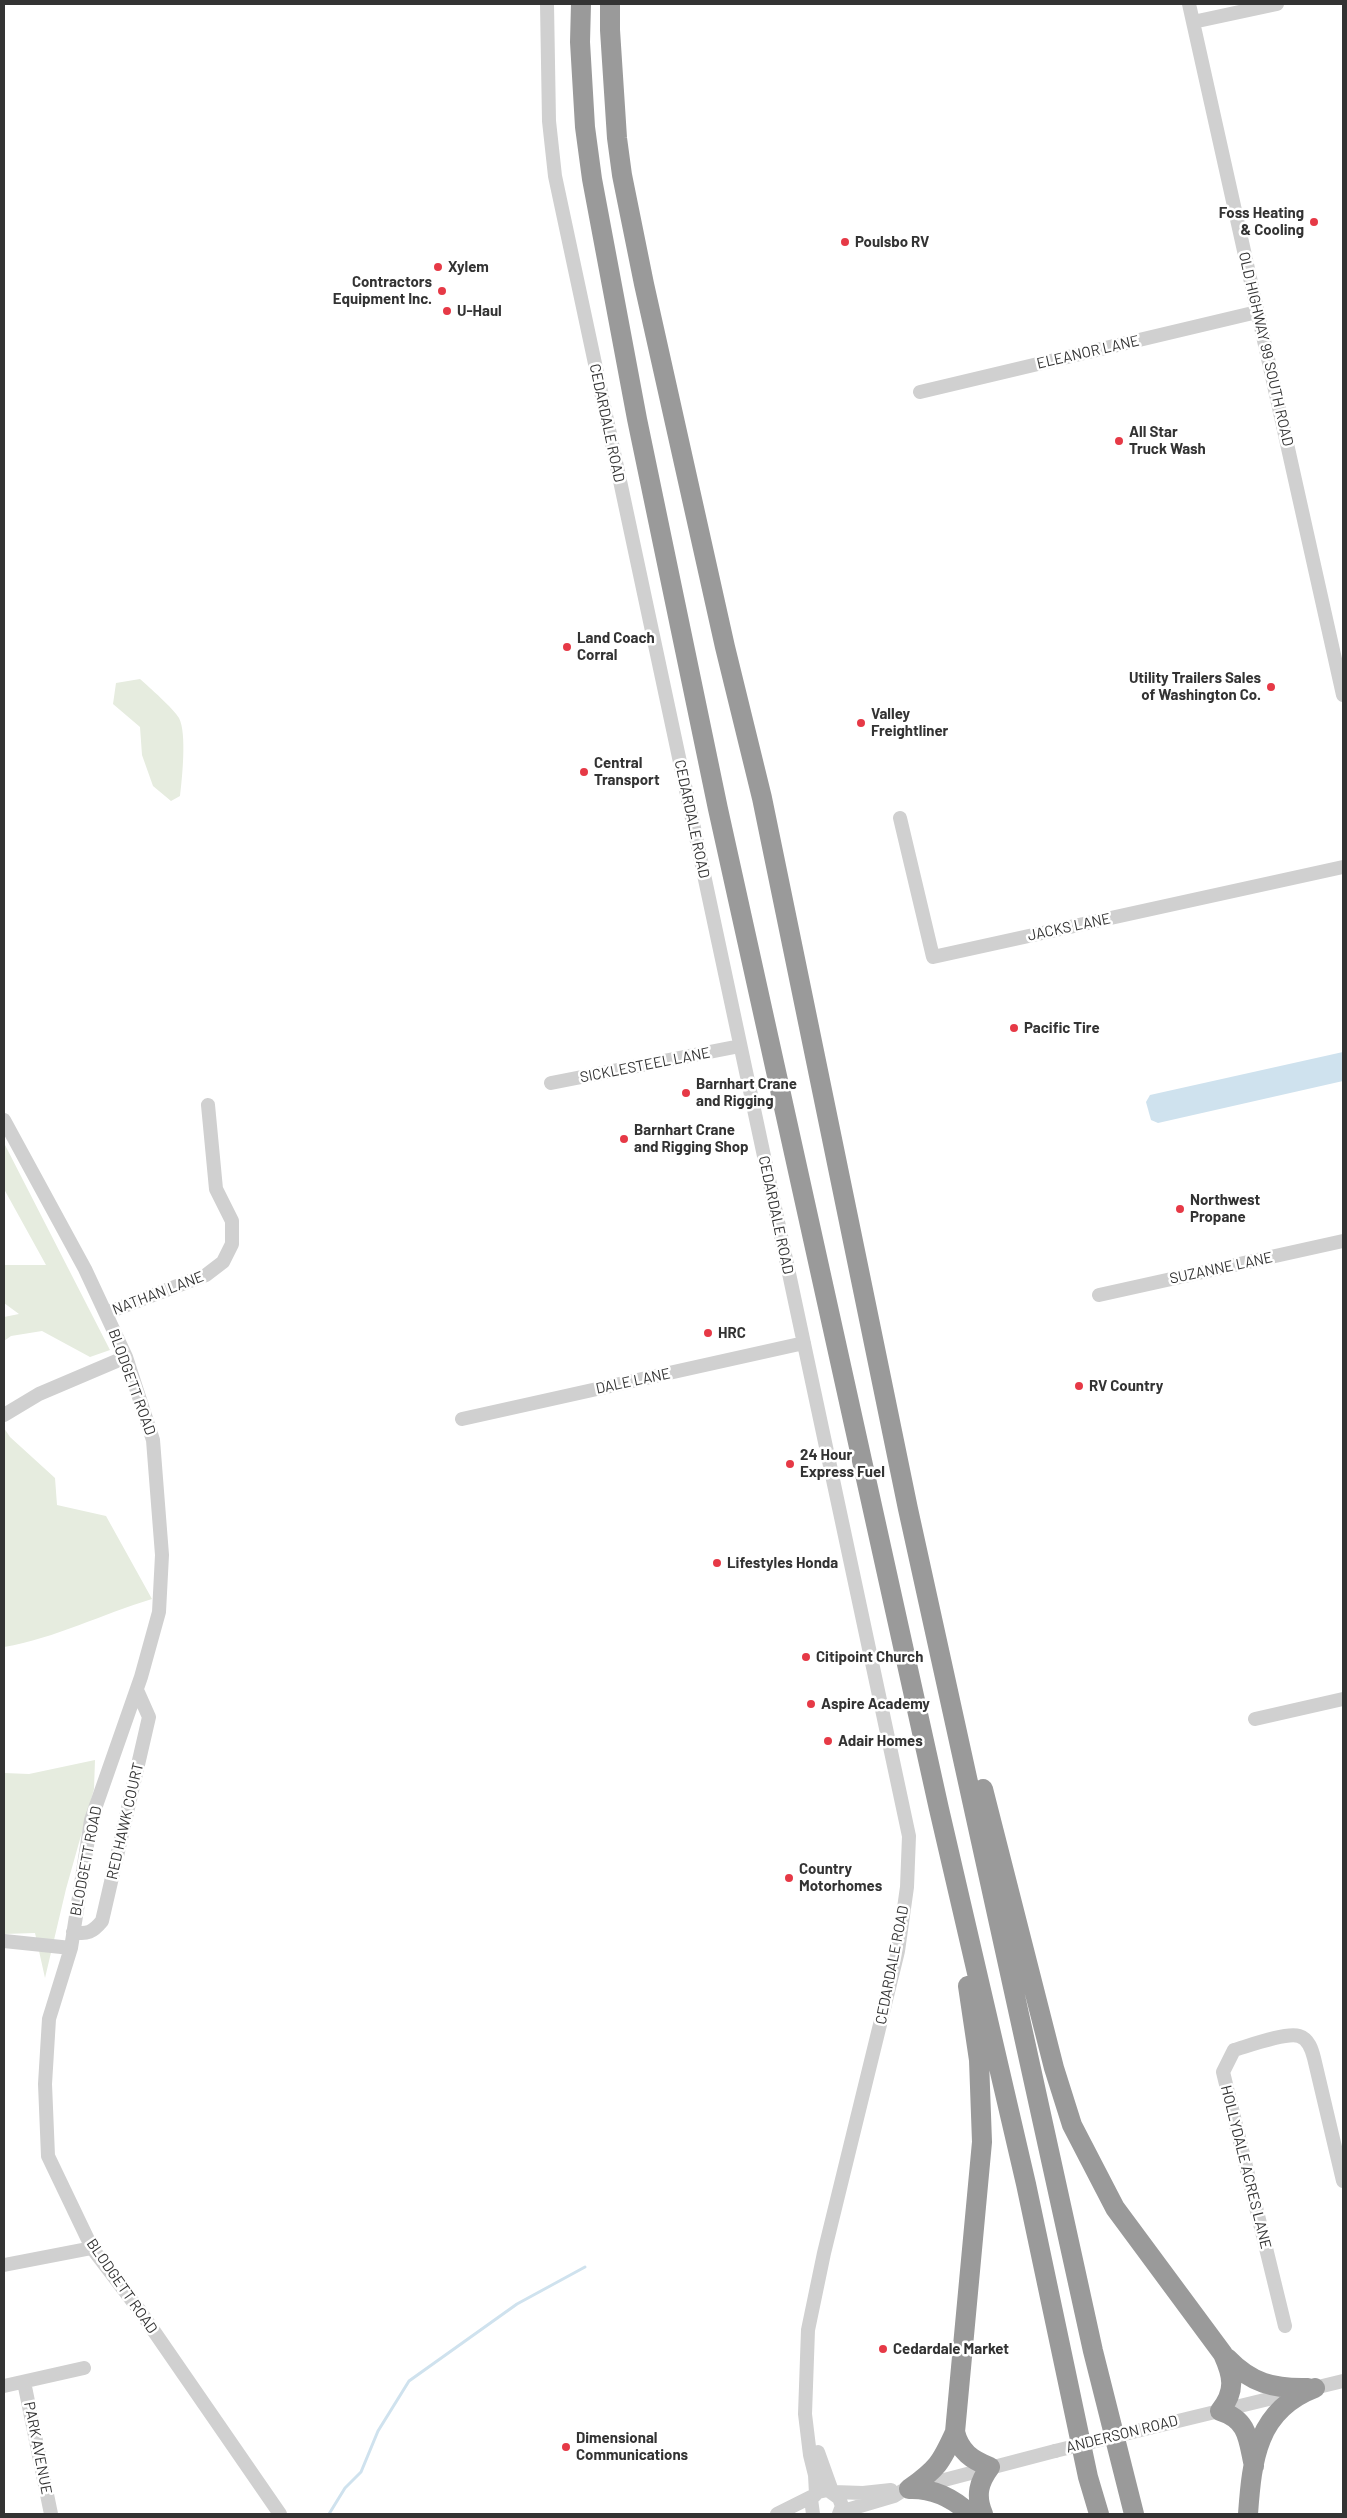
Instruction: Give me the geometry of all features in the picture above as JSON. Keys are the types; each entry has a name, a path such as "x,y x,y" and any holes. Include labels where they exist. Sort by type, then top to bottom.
{"highway":[{"path":"581,4 580,42 585,126 592,179 637,419 718,809 939,1809 1026,2184 1088,2477 1099,2514"},
{"path":"610,4 613,95 622,175 723,637 762,798 908,1509 1093,2351 1134,2514"},
{"path":"908,1509 940,1614 1054,2068 1072,2125 1115,2208 1223,2354 1242,2373 1267,2386 1289,2389 1315,2388"},
{"path":"905,2490 936,2469 947,2453 955,2432 979,2194 982,2114 976,2041 951,1895 939,1809"},
{"path":"1223,2354 1230,2368 1232,2387 1230,2395 1220,2411 1234,2417 1243,2426 1248,2435 1254,2466"},
{"path":"1248,2514 1259,2440 1273,2417 1291,2399 1315,2388"},
{"path":"955,2432 958,2442 968,2456 990,2466 979,2487 980,2505 983,2514"},
{"path":"905,2490 926,2488 958,2504 970,2514"}],"street":[{"name":"CEDARDALE ROAD","path":"546,4 549,121 555,176 909,1836 907,1887 898,1951 824,2253 808,2330 805,2383 807,2395 821,2464 833,2492 841,2502 840,2513"},
{"name":"OLD HIGHWAY 99 SOUTH ROAD","path":"1189,4 1343,695"},
{"path":"1193,22 1277,4"},
{"name":"ELEANOR LANE","path":"920,392 1257,312"},
{"name":"JACKS LANE","path":"900,818 933,957 1343,867"},
{"name":"SICKLESTEEL LANE","path":"551,1083 740,1046"},
{"name":"NATHAN LANE","path":"106,1313 206,1275 223,1262 232,1244 232,1221 216,1189 208,1105"},
{"name":"BLODGETT ROAD","path":"4,1120 85,1269 126,1357 154,1440 162,1555 159,1612 137,1690 91,1820 71,1948 49,2019 45,2084 48,2156 92,2248 140,2311 280,2514"},
{"name":"SUZANNE LANE","path":"1099,1295 1343,1241"},
{"name":"DALE LANE","path":"462,1419 804,1343"},
{"path":"4,1415 39,1394 126,1357"},
{"name":"RED HAWK COURT","path":"73,1932 83,1934 94,1931 102,1921 148,1717 137,1690"},
{"path":"1256,1719 1343,1699"},
{"path":"4,1941 71,1948"},
{"name":"HOLLYDALE ACRES LANE","path":"1285,2326 1223,2072 1234,2050 1287,2037 1300,2036 1308,2043 1314,2058 1343,2181"},
{"path":"4,2265 92,2248"},
{"path":"4,2386 84,2368"},
{"name":"ANDERSON ROAD","path":"840,2513 894,2496 905,2490 990,2466 1343,2381"},
{"name":"PARK AVENUE","path":"24,2382 51,2514"},
{"name":"CEDARDALE ROAD","path":"807,2395 805,2414 815,2475 814,2495 810,2504 812,2514"},
{"name":"ANDERSON ROAD","path":"814,2495 823,2490 833,2492 905,2490"},
{"path":"777,2514 814,2495"}],"shaded area":[{"path":"140,679 172,709 179,718 181,725 183,756 180,796 171,801 153,786 142,755 140,727 113,704 116,683"},
{"path":"4,1143 110,1350 90,1357 42,1331 11,1336 4,1341 4,1317 19,1314 4,1303 4,1265 46,1265 4,1189"},
{"path":"4,1428 10,1437 55,1478 57,1505 106,1516 152,1599 42,1638 4,1647"},
{"path":"95,1760 94,1789 66,1889 45,1978 35,1933 4,1934 4,1773 29,1774"}],"water":[{"path":"1343,1052 1343,1081 1158,1123 1151,1120 1146,1102 1150,1095"}],"waterway":[{"path":"329,2514 345,2488 361,2472 378,2431 409,2381 517,2304 585,2267"}],"place":[{"name":"Foss Heating & Cooling","path":"1314,222"},
{"name":"Poulsbo RV","path":"845,242"},
{"name":"Xylem","path":"438,267"},
{"name":"Contractors Equipment Inc.","path":"442,291"},
{"name":"U-Haul","path":"447,311"},
{"name":"All Star Truck Wash","path":"1119,441"},
{"name":"Land Coach Corral","path":"567,647"},
{"name":"Utility Trailers Sales of Washington Co.","path":"1271,687"},
{"name":"Valley Freightliner","path":"861,723"},
{"name":"Central Transport","path":"584,772"},
{"name":"Pacific Tire","path":"1014,1028"},
{"name":"Barnhart Crane and Rigging","path":"686,1093"},
{"name":"Barnhart Crane and Rigging Shop","path":"624,1139"},
{"name":"Northwest Propane","path":"1180,1209"},
{"name":"HRC","path":"708,1333"},
{"name":"RV Country","path":"1079,1386"},
{"name":"24 Hour Express Fuel","path":"790,1464"},
{"name":"Lifestyles Honda","path":"717,1563"},
{"name":"Citipoint Church","path":"806,1657"},
{"name":"Aspire Academy","path":"811,1704"},
{"name":"Adair Homes","path":"828,1741"},
{"name":"Country Motorhomes","path":"789,1878"},
{"name":"Cedardale Market","path":"883,2349"},
{"name":"Dimensional Communications","path":"566,2447"}]}
